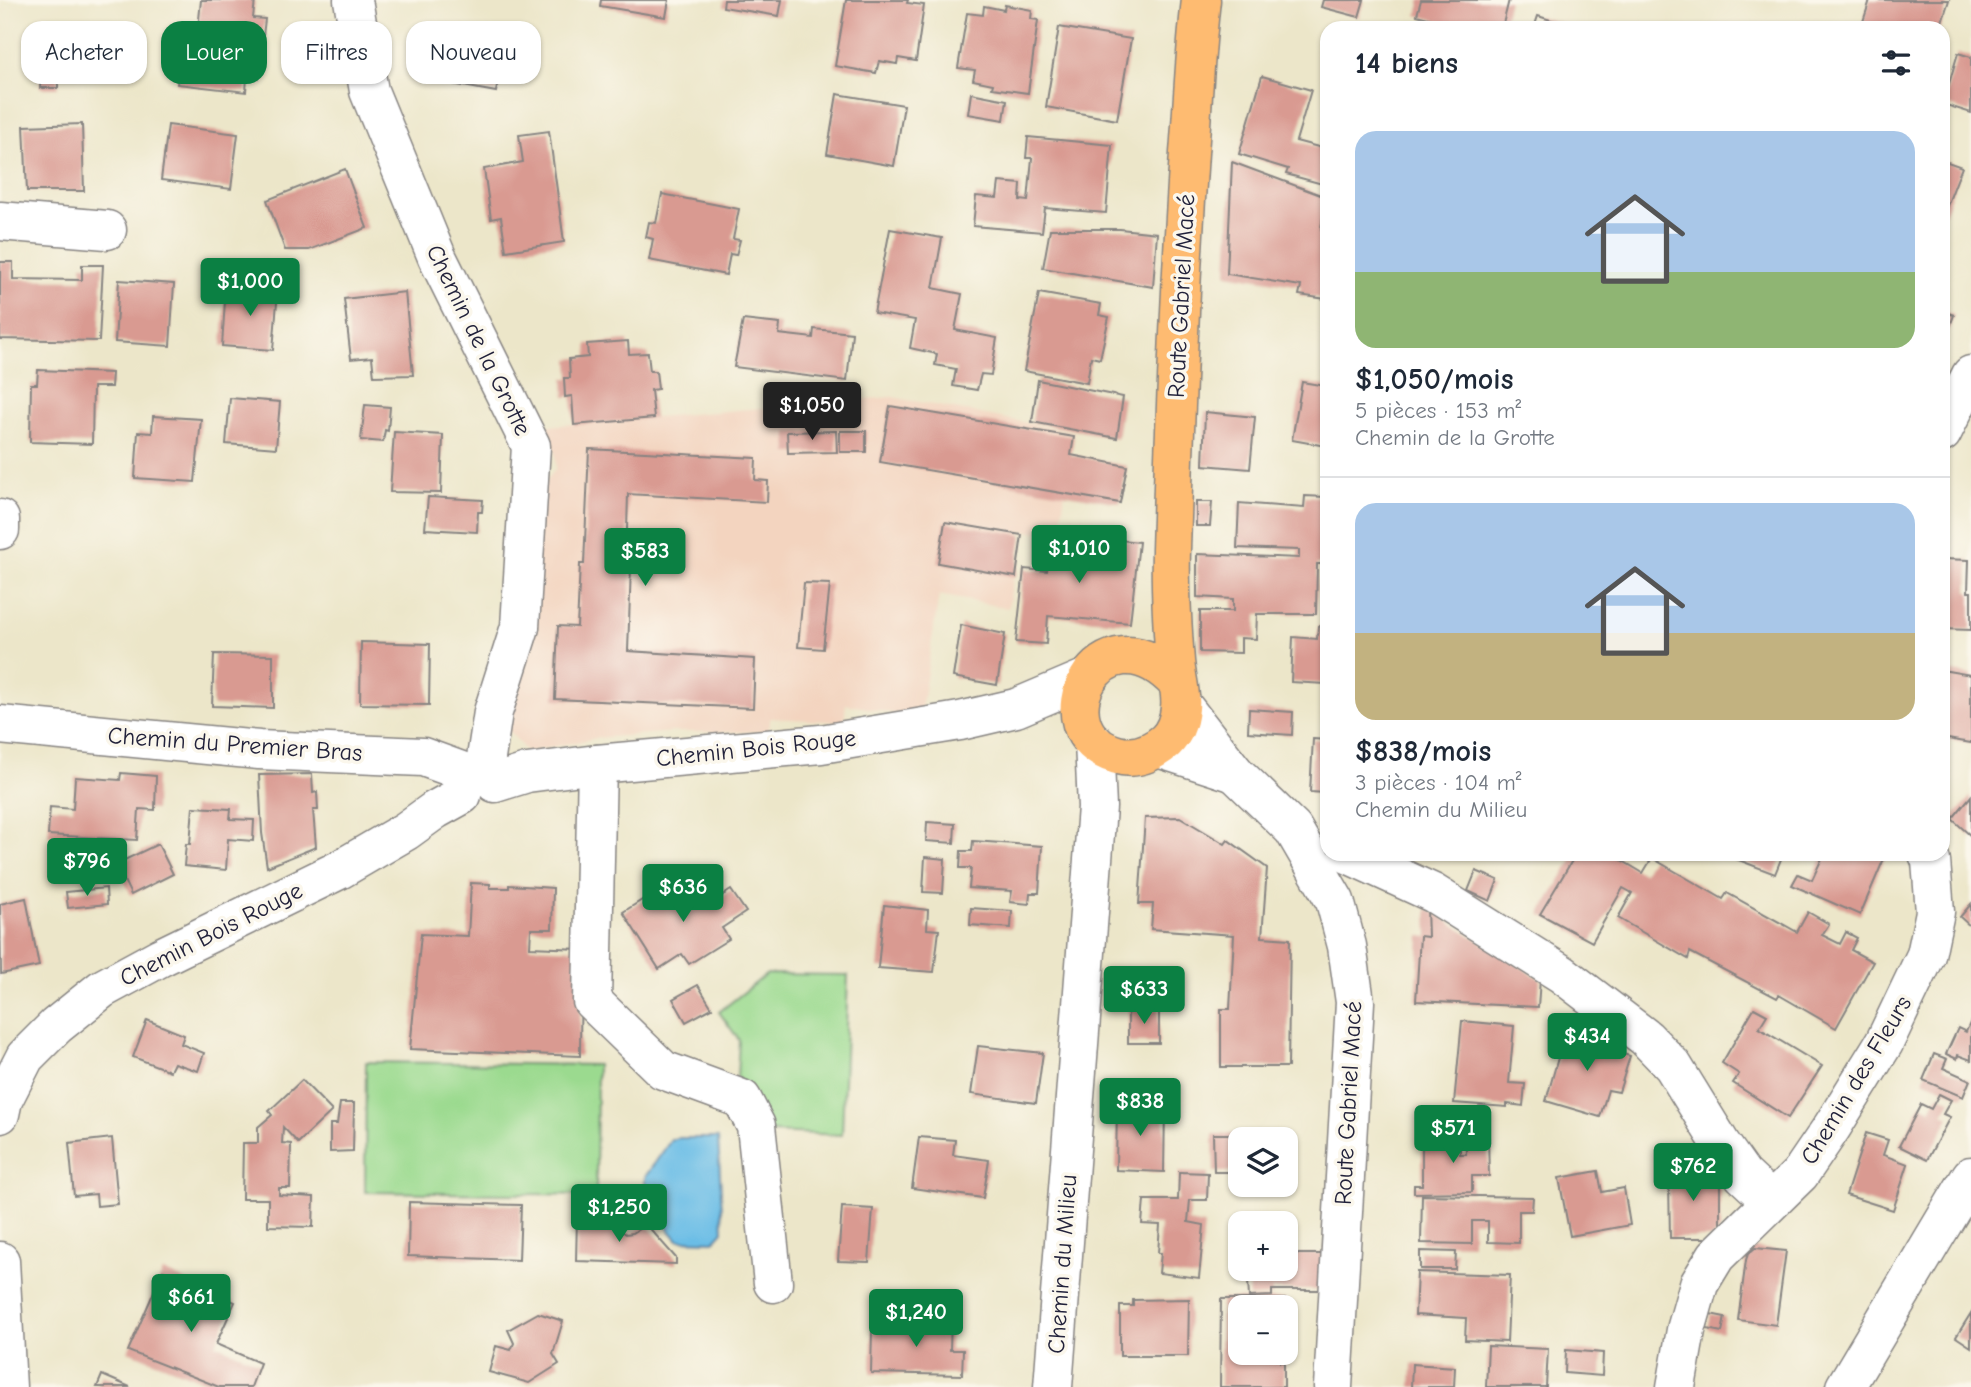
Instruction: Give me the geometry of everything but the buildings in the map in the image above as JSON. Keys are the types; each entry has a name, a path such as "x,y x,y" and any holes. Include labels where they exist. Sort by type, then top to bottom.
{"main road":[{"name":"Route Gabriel Macé","path":"1179,692 1169,593 1179,302 1201,0"},
{"path":"1124,656 1169,593"},
{"path":"1124,656 1138,656 1163,667 1179,692 1179,720 1170,736 1147,752 1121,756 1106,751 1089,736 1080,716 1079,702 1082,688 1089,677 1110,660 1124,656"}],"street":[{"name":"Chemin de la Grotte","path":"353,0 369,91 437,257 531,446 520,627 493,712 477,780"},
{"path":"0,220 107,230"},
{"path":"1950,417 1971,375"},
{"path":"0,519 0,530"},
{"name":"Chemin Bois Rouge","path":"0,1114 25,1057 56,1026 102,989 161,957 339,870 406,831 477,780 597,764 821,744 960,721 1016,708 1089,677"},
{"name":"Route Gabriel Macé","path":"1179,692 1235,773 1310,836 1335,901 1347,946 1354,1002 1334,1387"},
{"path":"1016,708 1089,736"},
{"name":"Chemin du Premier Bras","path":"0,725 259,750 423,757 477,780"},
{"name":"Chemin du Milieu","path":"1053,1387 1097,807 1089,736"},
{"path":"1097,807 1147,752"},
{"name":"Route Gabriel Macé","path":"1147,752 1235,773"},
{"path":"597,764 592,1000 663,1070 742,1099 756,1126 773,1283"},
{"path":"1363,861 1433,893 1562,974 1646,1038 1673,1066 1743,1175 1771,1201"},
{"name":"Chemin des Fleurs","path":"1676,1387 1699,1284 1716,1256 1800,1174 1884,1043 1926,955 1935,912 1931,861"},
{"path":"1845,1387 1971,1176"},
{"path":"0,1261 7,1387"}],"shaded area":[{"path":"892,397 1074,432 1059,533 1022,531 1008,608 939,595 920,716 846,704 844,722 770,718 767,732 672,732 596,738 527,752 506,727 545,482 556,469 555,451 538,427"}],"green space":[{"path":"767,974 848,975 842,1135 770,1132 737,1077 739,1040 719,1012"},
{"path":"366,1062 597,1065 596,1195 365,1192"}],"water":[{"path":"718,1138 723,1231 714,1241 678,1240 645,1202 645,1177 671,1140"}]}
